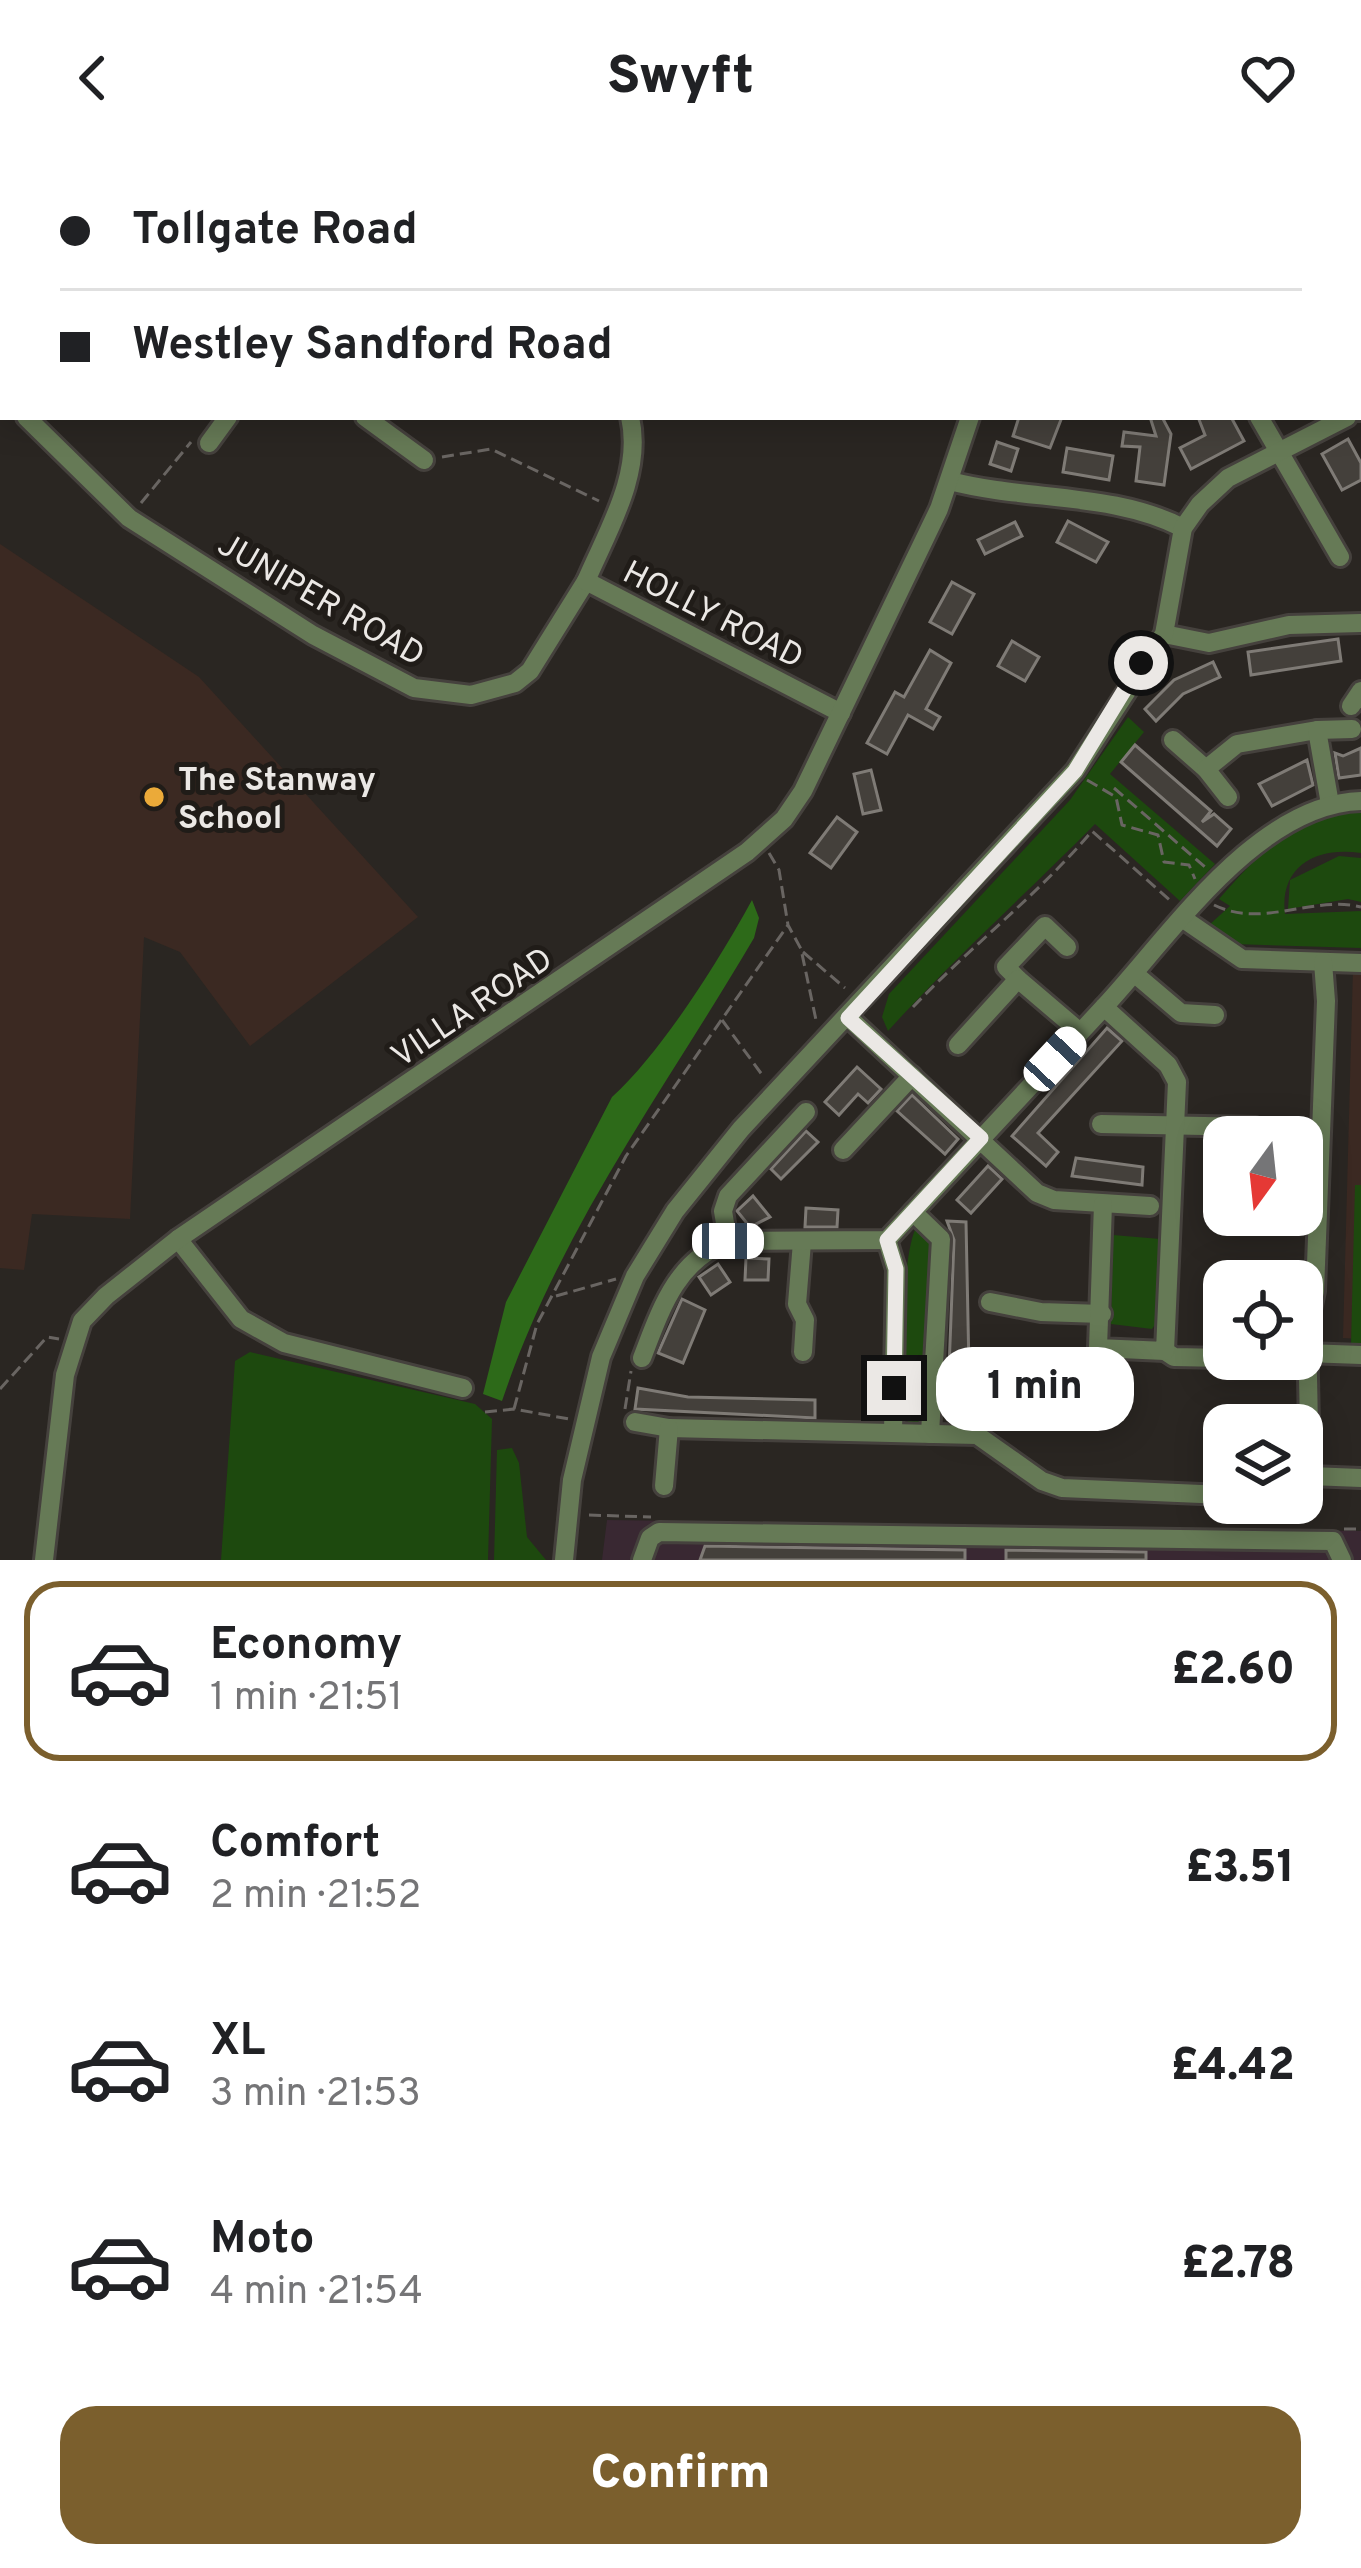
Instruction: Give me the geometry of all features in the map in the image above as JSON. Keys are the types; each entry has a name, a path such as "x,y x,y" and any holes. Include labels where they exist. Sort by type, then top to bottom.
{"street":[{"name":"JUNIPER ROAD","path":"29,420 129,518 313,635 414,688 471,695 515,683 530,671 586,580"},
{"path":"209,443 226,420"},
{"path":"369,420 424,460"},
{"name":"HOLLY ROAD","path":"631,420 636,445 617,510 586,580 841,713"},
{"name":"VILLA ROAD","path":"44,1560 60,1405 82,1322 106,1296 178,1239 761,841 803,791 841,713 950,481 963,420"},
{"path":"1260,420 1340,557"},
{"path":"564,1560 582,1422 612,1324 636,1274 695,1182 1075,771 1164,634 1183,528 1228,478 1341,420"},
{"path":"950,481 1159,515 1183,528"},
{"path":"1164,634 1209,644 1289,626 1361,623"},
{"path":"1206,770 1237,744 1352,729"},
{"path":"1317,730 1330,804"},
{"path":"1172,740 1228,797"},
{"path":"643,1358 662,1308 694,1259 728,1241 887,1240 1209,890 1270,830 1330,804 1361,801"},
{"path":"1187,918 1242,959 1361,963"},
{"path":"1067,947 1045,926 1006,967 1080,1032"},
{"path":"1315,1260 1326,1001 1323,962"},
{"path":"1135,974 1181,1013 1215,1015"},
{"path":"958,1045 1018,979"},
{"path":"1104,1007 1168,1065 1177,1082 1179,1126 1165,1351"},
{"path":"848,1018 1037,1192 1054,1200 1150,1206"},
{"path":"843,1150 912,1076"},
{"path":"728,1241 723,1211 741,1180 806,1112"},
{"path":"1101,1124 1203,1126"},
{"path":"1095,1409 1104,1283 1103,1204"},
{"path":"913,1212 941,1239 930,1434"},
{"path":"178,1239 241,1319 284,1343 463,1388"},
{"path":"887,1240 896,1269 893,1432"},
{"path":"802,1242 797,1304 805,1320 803,1352"},
{"path":"991,1302 1041,1312 1102,1314"},
{"path":"1098,1348 1203,1358"},
{"path":"1323,1354 1361,1355"},
{"path":"635,1421 669,1428 988,1438 1042,1481 1062,1488 1203,1494"},
{"path":"664,1486 669,1428"},
{"path":"1323,1479 1361,1478"},
{"path":"642,1560 650,1538 659,1532 1333,1541 1342,1560"}],"path":[{"path":"129,518 187,442 209,443"},
{"path":"424,460 490,449 617,510"},
{"path":"1075,771 1104,795 1116,797 1122,825 1158,835 1164,862 1189,865 1196,886 1209,890"},
{"path":"1114,788 1232,913 1361,907"},
{"path":"914,1007 966,950 1057,873 1091,831 1187,918"},
{"path":"761,841 779,870 788,925 801,952 817,1048"},
{"path":"514,1409 537,1324 626,1156 788,925"},
{"path":"801,952 863,1001"},
{"path":"721,1019 774,1094"},
{"path":"554,1296 636,1274"},
{"path":"0,1389 46,1337 74,1340"},
{"path":"485,1412 514,1409 582,1422"}],"shaded area":[{"name":"The Stanway School","path":"0,544 199,677 418,917 250,1046 180,952 144,937 130,1219 32,1214 24,1270 0,1268"},
{"path":"1353,969 1361,970 1361,1339 1343,1338"},
{"path":"607,1520 1361,1531 1361,1560 602,1560"}],"green space":[{"path":"1128,717 1144,732 1110,774 1215,864 1180,901 1095,824 888,1031 882,1017 889,994 1070,800"},
{"path":"1361,812 1361,853 1330,853 1304,863 1288,883 1285,914 1361,911 1361,948 1234,944 1209,925 1230,906 1219,899 1281,839 1317,820"},
{"path":"1339,856 1361,858 1361,902 1348,899 1288,909 1290,880"},
{"path":"752,900 759,918 754,938 583,1219 553,1277 502,1401 483,1394 506,1302 612,1097 669,1031"},
{"path":"1355,1185 1361,1185 1361,1344 1351,1344"},
{"path":"917,1226 934,1245 923,1426 912,1426 900,1413 905,1286"},
{"path":"1113,1235 1160,1239 1159,1319 1152,1329 1111,1324"},
{"path":"250,1352 475,1404 492,1419 488,1560 221,1560 235,1361"},
{"path":"512,1448 519,1463 527,1537 546,1560 494,1560 497,1450"}],"building":[{"path":"1018,420 1061,420 1050,448 1013,436"},
{"path":"1151,420 1164,420 1171,434 1164,485 1136,481 1140,447 1122,446 1124,432 1156,436"},
{"path":"1199,420 1233,420 1244,441 1191,469 1180,448 1205,435"},
{"path":"1348,439 1361,463 1361,480 1342,490 1322,454"},
{"path":"997,442 1018,449 1011,471 990,464"},
{"path":"1067,448 1113,456 1109,480 1063,472"},
{"path":"1068,521 1108,542 1096,562 1057,542"},
{"path":"1015,522 1022,536 985,554 978,540"},
{"path":"952,582 974,594 952,634 930,622"},
{"path":"1338,639 1341,661 1251,675 1248,652"},
{"path":"1012,641 1039,657 1025,681 998,666"},
{"path":"930,650 951,663 926,709 940,717 933,729 908,715 887,754 867,743 895,692 904,697"},
{"path":"1213,662 1220,677 1183,694 1156,721 1145,709 1174,680"},
{"path":"1135,745 1211,811 1202,822 1214,814 1231,829 1217,846 1121,762"},
{"path":"1361,748 1361,775 1339,778 1335,753 1343,756"},
{"path":"1307,760 1313,785 1272,806 1259,784"},
{"path":"871,770 881,810 863,814 854,774"},
{"path":"837,817 857,832 831,868 810,853"},
{"path":"1107,1028 1122,1041 1038,1133 1058,1152 1046,1166 1012,1136"},
{"path":"857,1067 881,1089 868,1103 858,1094 839,1115 825,1102"},
{"path":"912,1095 958,1139 945,1154 897,1111"},
{"path":"806,1131 818,1142 781,1179 771,1169"},
{"path":"1076,1158 1143,1167 1142,1185 1072,1176"},
{"path":"988,1166 1002,1179 971,1213 957,1200"},
{"path":"753,1196 770,1217 750,1227 737,1211"},
{"path":"806,1208 838,1210 837,1227 805,1227"},
{"path":"947,1221 966,1222 969,1369 949,1369 954,1240"},
{"path":"746,1258 769,1259 768,1280 745,1280"},
{"path":"718,1264 730,1282 711,1295 699,1277"},
{"path":"682,1299 705,1310 683,1363 658,1353"},
{"path":"638,1388 688,1397 815,1400 815,1418 635,1409"},
{"path":"705,1546 965,1550 965,1560 700,1560"},
{"path":"1006,1550 1146,1552 1146,1560 1006,1560"}],"place":[{"name":"The Stanway School","path":"154,797"}],"route":[{"path":"894,1388 896,1269 887,1240 981,1138 848,1018 1075,771 1141,663"}]}
